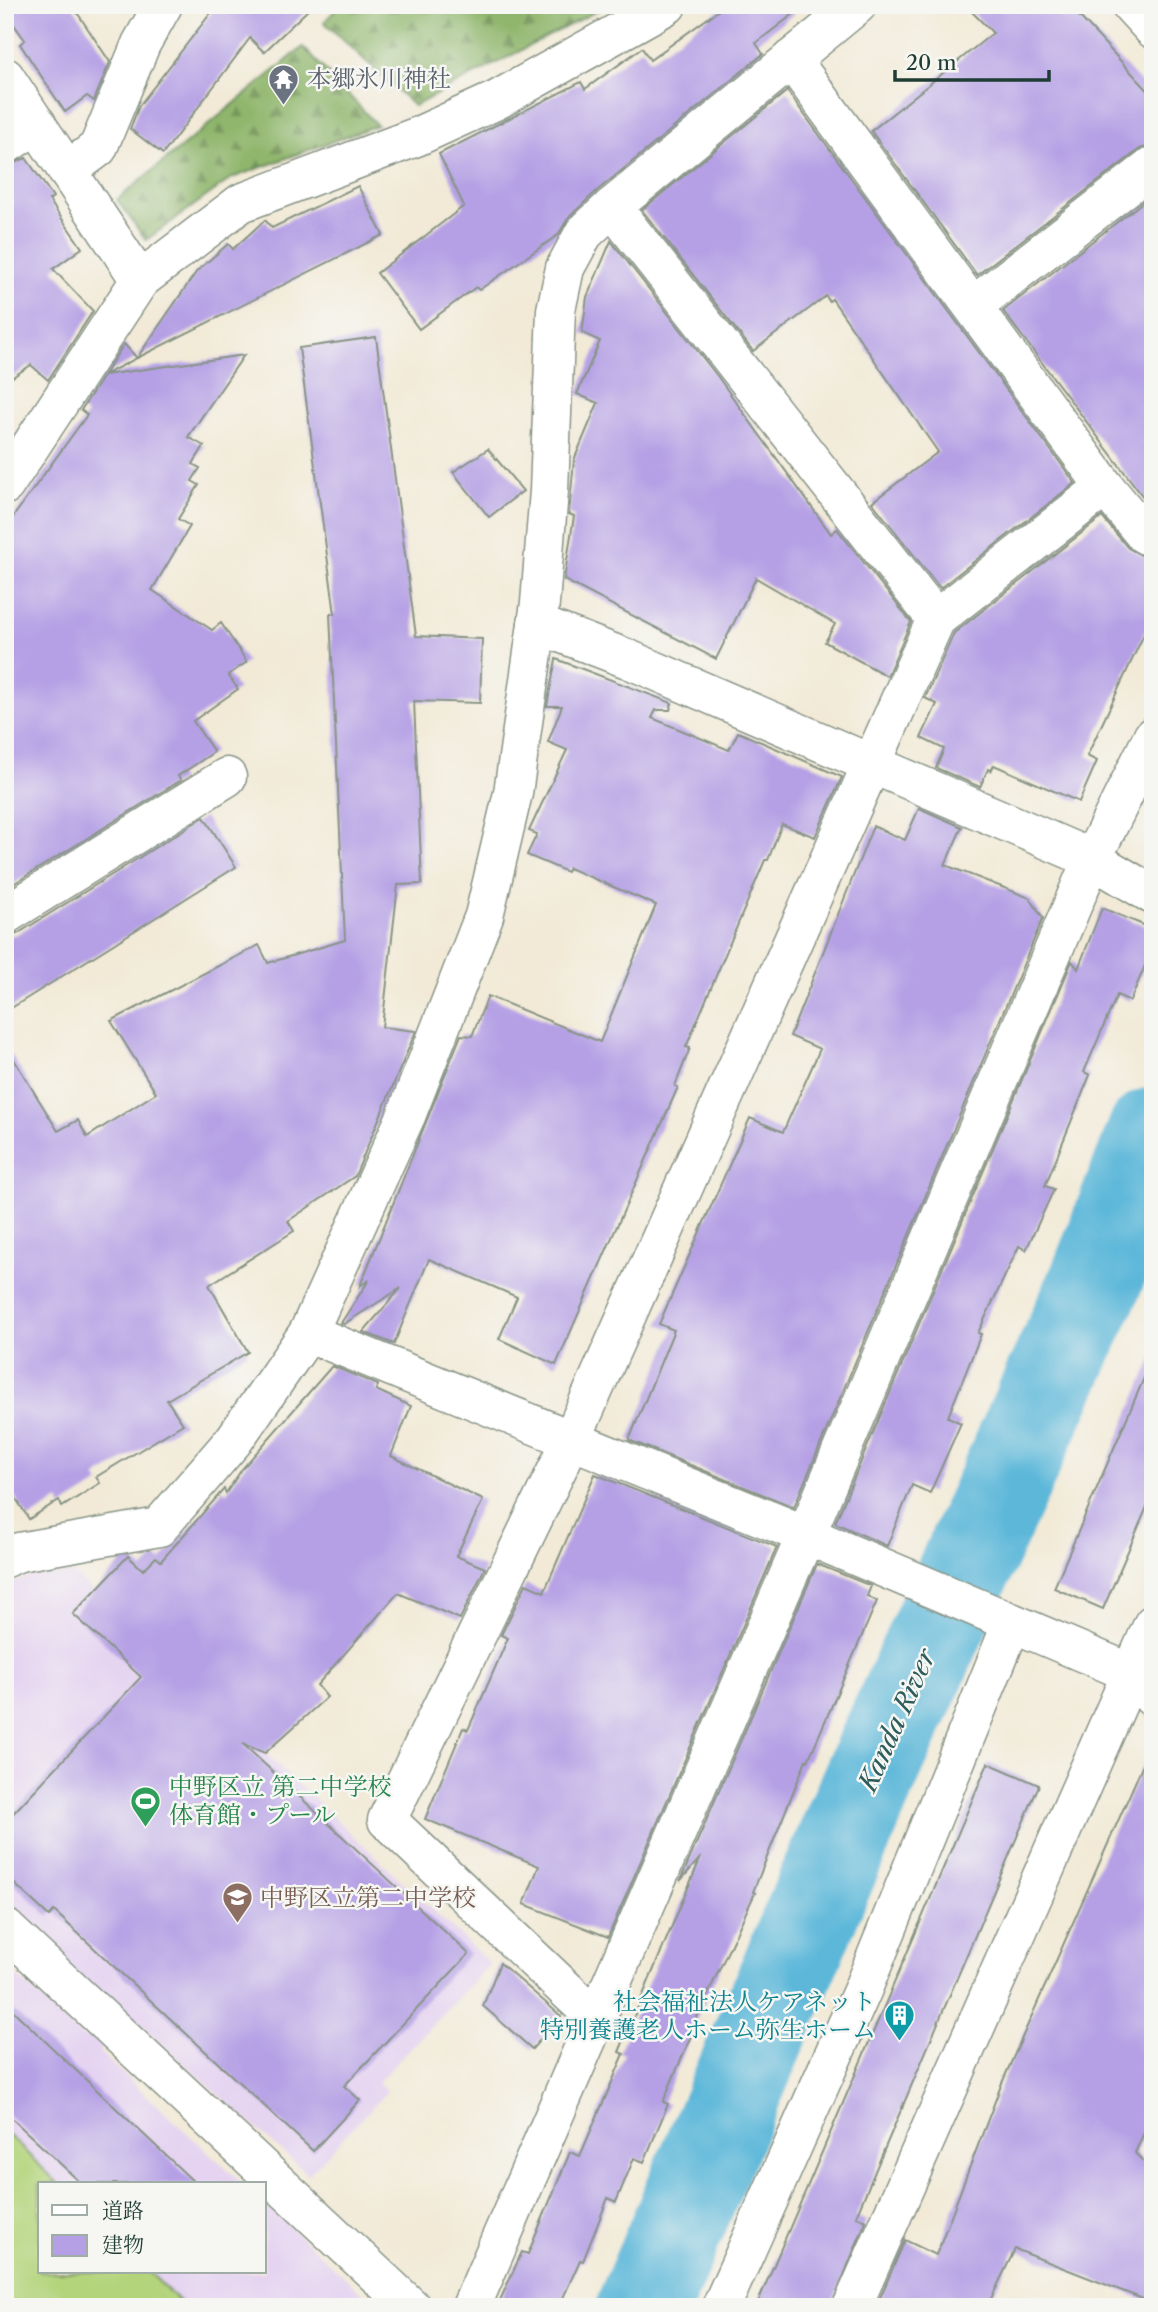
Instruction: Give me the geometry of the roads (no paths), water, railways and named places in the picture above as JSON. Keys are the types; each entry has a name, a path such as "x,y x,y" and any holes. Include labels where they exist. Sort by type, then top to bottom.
{"street":[{"path":"67,171 98,148 141,44 163,5"},
{"path":"5,485 140,280 241,203 416,137 497,100 667,5"},
{"path":"5,1558 19,1552 159,1527 234,1440 309,1333 406,1116 484,916 513,793 537,624 549,491 556,310 565,268 584,233 612,206 857,5"},
{"path":"1131,5 1153,29"},
{"path":"791,59 1105,487 1144,534 1153,540"},
{"path":"5,77 140,280"},
{"path":"5,145 37,124"},
{"path":"972,306 1153,166"},
{"path":"612,206 936,619"},
{"path":"596,2018 387,1820 571,1441 936,619 1105,487"},
{"path":"537,624 1092,859 1153,895"},
{"path":"471,2307 806,1535 1092,859 1153,736"},
{"path":"5,915 228,777"},
{"path":"309,1333 806,1535 1007,1621 1142,1685"},
{"path":"721,2307 862,1991 1007,1621"},
{"path":"852,2307 1142,1685 1153,1624"},
{"path":"5,1928 411,2307"}],"waterway":[{"name":"Kanda River","path":"643,2307 869,1780 1095,1283 1153,1134"}],"place":[{"name":"本郷氷川神社","path":"284,106"},
{"name":"中野区立 第二中学校 体育館・プール","path":"146,1828"},
{"name":"中野区立第二中学校","path":"237,1925"},
{"name":"社会福祉法人ケアネット 特別養護老人ホーム弥生ホーム","path":"899,2043"}]}
